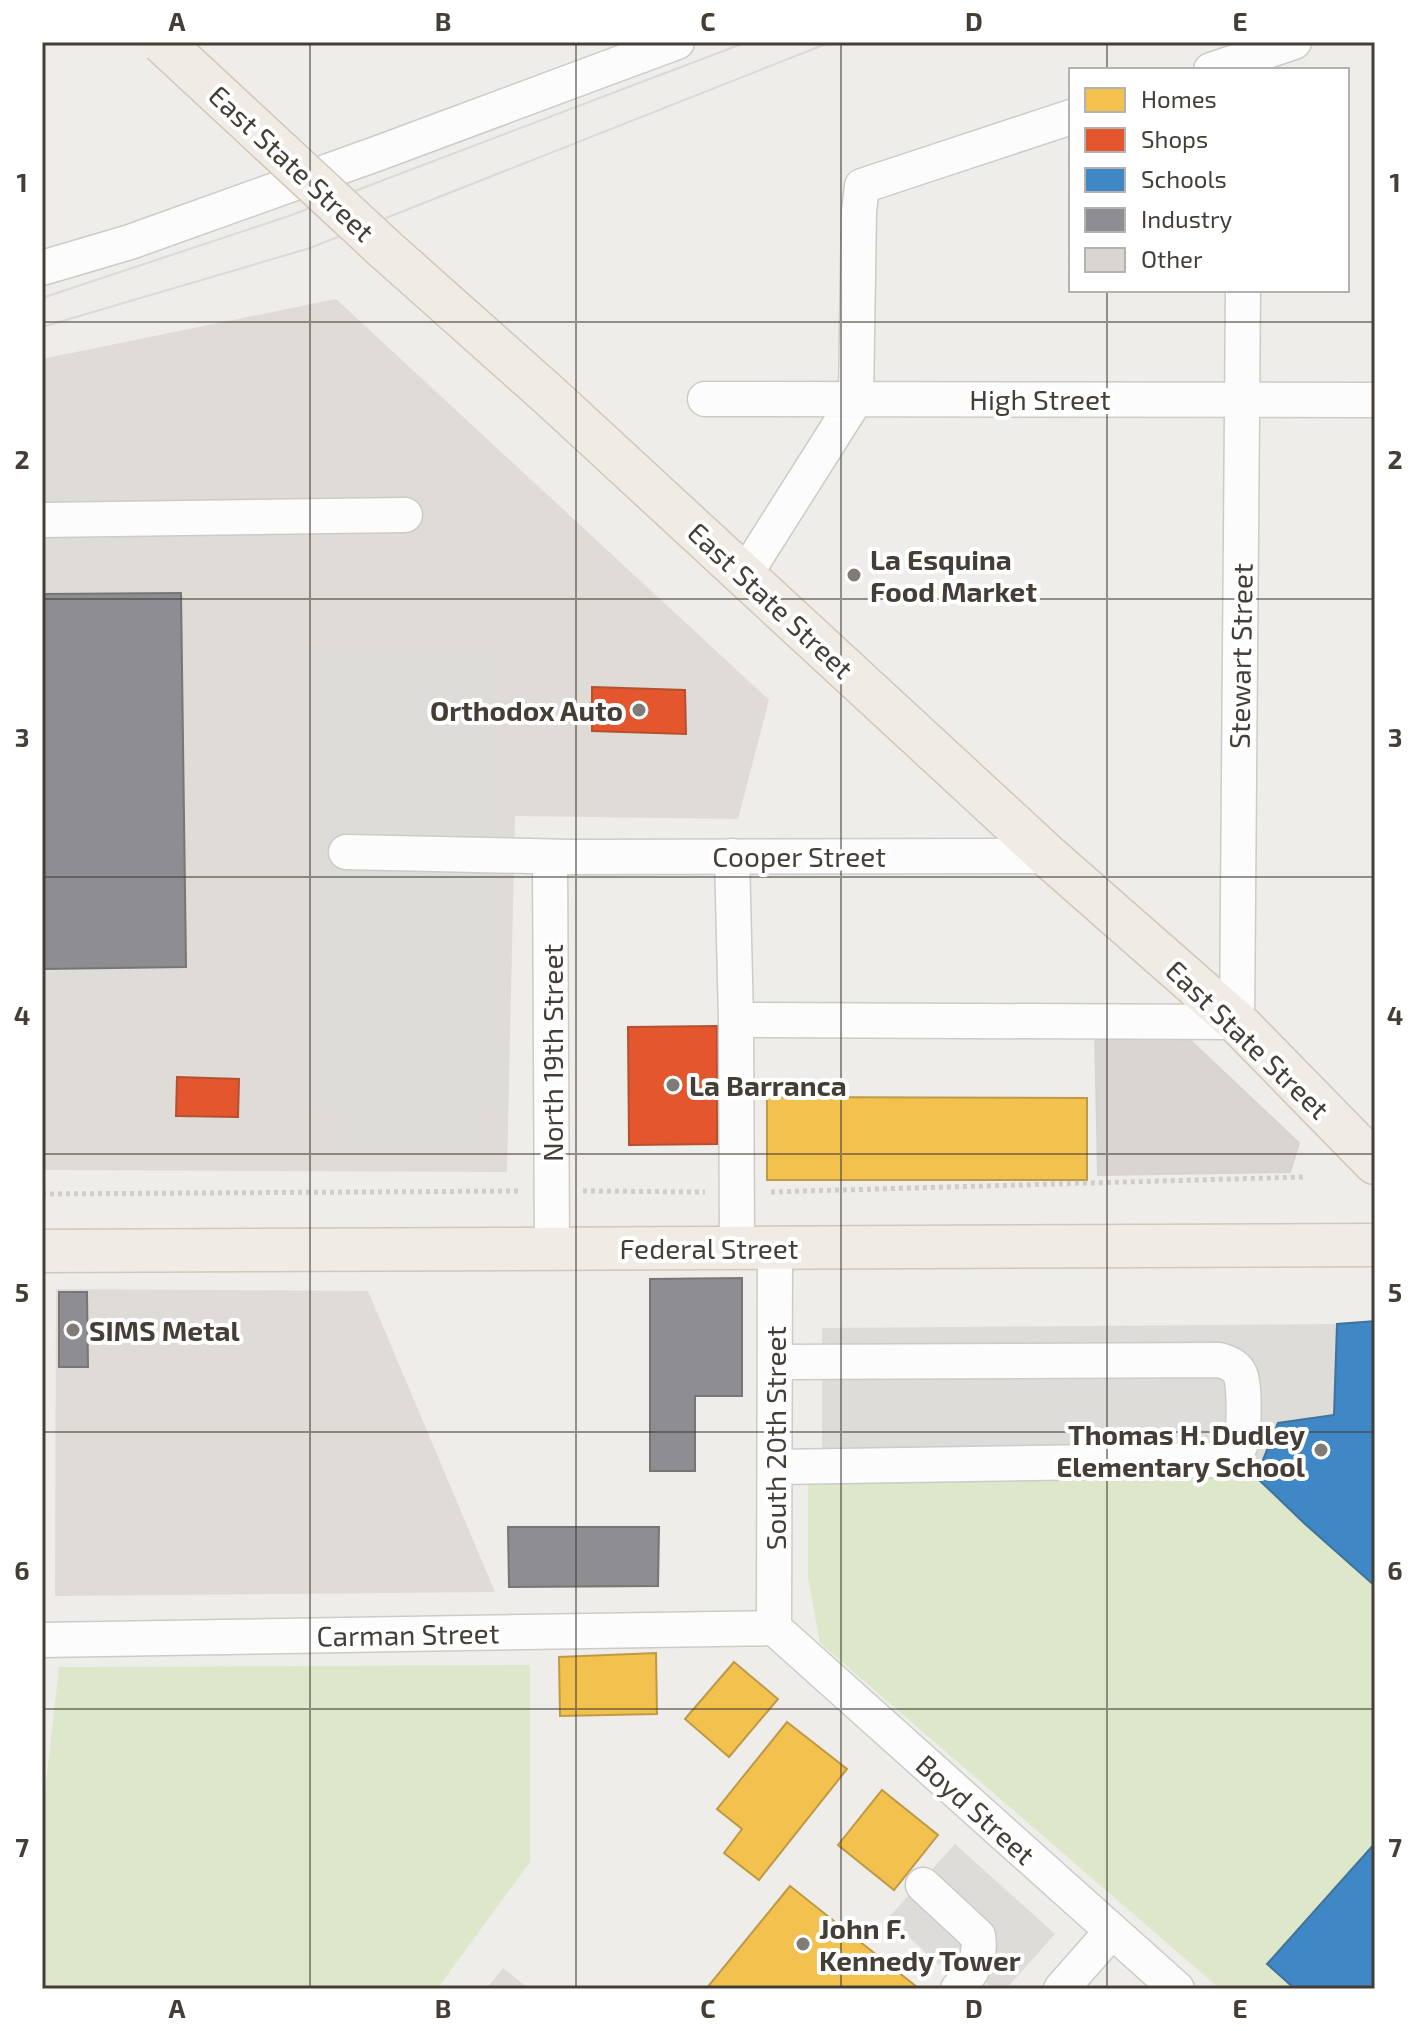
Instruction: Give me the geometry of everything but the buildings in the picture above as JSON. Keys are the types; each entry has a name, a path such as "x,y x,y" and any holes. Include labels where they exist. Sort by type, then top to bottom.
{"main road":[{"name":"East State Street","path":"162,42 1048,856 1237,1022 1375,1163"},
{"name":"Federal Street","path":"42,1251 1375,1245"}],"street":[{"path":"42,268 159,232 677,42"},
{"path":"1222,68 1244,64 1294,42"},
{"path":"744,576 856,399 862,186 1069,118"},
{"name":"Stewart Street","path":"1237,1022 1243,292"},
{"name":"High Street","path":"705,399 1375,400"},
{"path":"42,520 405,515"},
{"name":"Cooper Street","path":"346,852 550,857 1048,856"},
{"name":"South 20th Street","path":"732,856 736,1193 756,1248 775,1362 774,1628"},
{"name":"North 19th Street","path":"550,857 552,1249"},
{"path":"736,1020 1237,1022"},
{"path":"775,1362 1219,1360 1237,1369 1243,1387 1242,1440 1234,1458 775,1467"},
{"name":"Carman Street","path":"42,1640 774,1628"},
{"name":"Boyd Street","path":"774,1628 1177,1989"},
{"path":"923,1885 978,1936 980,1946 977,1960 969,1977 958,1989"},
{"path":"1061,1989 1112,1931"}],"path":[{"path":"42,1194 507,1190 736,1193 1303,1177"}],"shaded area":[{"path":"336,299 769,700 738,819 515,816 507,1172 42,1170 42,359"},
{"path":"490,649 496,1112 474,1113 475,1150 349,1152 349,1106 312,1106 306,651"},
{"path":"56,1289 368,1291 495,1592 55,1596"},
{"path":"1337,1324 1333,1416 1278,1423 1256,1477 822,1485 822,1328"},
{"path":"955,1844 1055,1934 1006,1989 993,1989 951,1952 939,1965 888,1918"},
{"path":"503,1968 529,1989 486,1989"}],"green space":[{"path":"1256,1477 1375,1586 1375,1843 1267,1964 1295,1989 1220,1989 820,1643 808,1578 808,1485"},
{"path":"530,1665 530,1862 437,1989 42,1989 42,1818 59,1667"}],"tram line":[{"path":"42,298 289,216 747,42"},
{"path":"42,327 310,248 831,42"}],"place":[{"name":"La Esquina Food Market","path":"854,575"},
{"name":"Orthodox Auto","path":"639,710"},
{"name":"La Barranca","path":"673,1085"},
{"name":"SIMS Metal","path":"73,1330"},
{"name":"Thomas H. Dudley Elementary School","path":"1321,1450"},
{"name":"John F. Kennedy Tower","path":"803,1944"}]}
